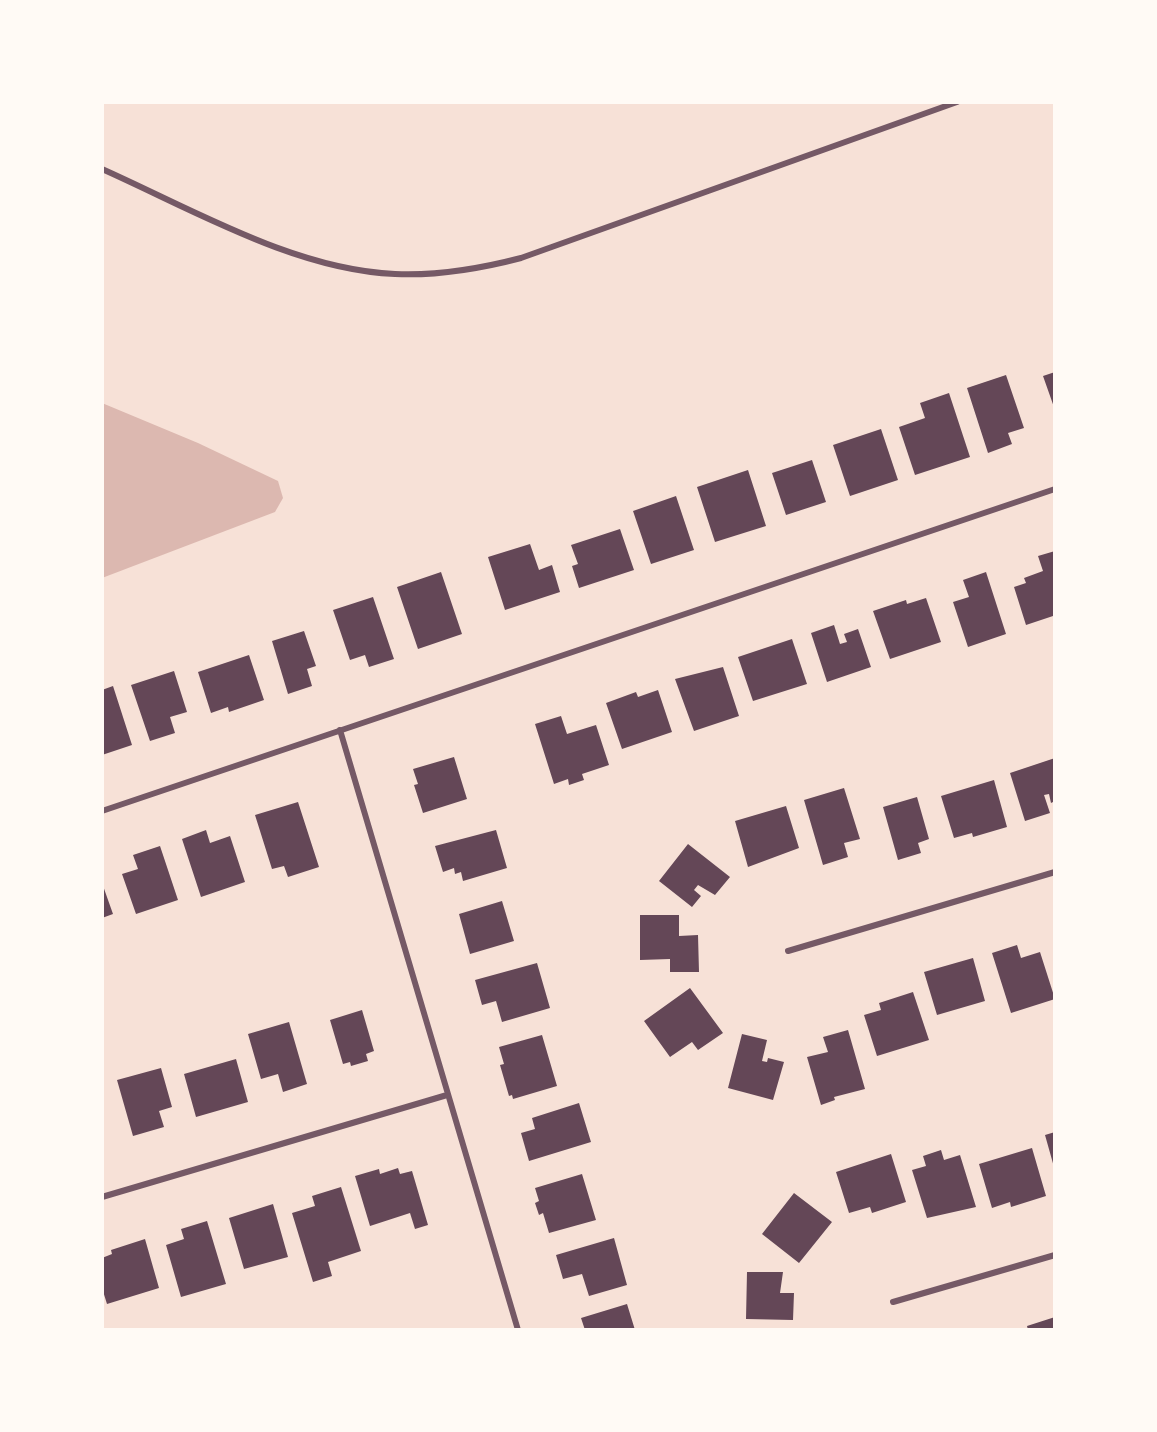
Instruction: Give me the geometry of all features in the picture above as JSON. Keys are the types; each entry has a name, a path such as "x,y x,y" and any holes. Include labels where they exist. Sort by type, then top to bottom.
{"street":[{"path":"102,169 258,239 312,260 395,274 463,271 521,258 957,102"},
{"path":"102,811 1055,489"},
{"path":"340,730 518,1330"},
{"path":"788,951 1055,872"},
{"path":"102,1197 447,1095"},
{"path":"893,1302 1055,1255"}],"shaded area":[{"path":"102,403 198,443 278,481 283,498 275,512 102,578"}],"building":[{"path":"1055,372 1055,410 1043,376"},
{"path":"1006,375 1024,428 1008,433 1012,444 988,453 967,388"},
{"path":"949,393 970,457 915,475 899,427 925,418 920,403"},
{"path":"881,429 898,480 850,496 833,445"},
{"path":"812,460 826,502 786,515 772,473"},
{"path":"748,470 766,526 715,542 697,487"},
{"path":"676,496 694,550 651,564 633,511"},
{"path":"620,529 634,570 579,588 572,566 578,564 571,545"},
{"path":"530,544 539,570 552,565 560,592 505,610 488,557"},
{"path":"1055,551 1055,621 1053,616 1026,625 1014,587 1026,583 1024,578 1043,571 1038,556"},
{"path":"441,572 462,634 418,649 397,587"},
{"path":"986,572 1006,634 968,647 953,602 969,597 963,580"},
{"path":"373,597 394,659 369,667 365,655 350,660 333,610"},
{"path":"926,598 941,642 890,659 873,611 906,600 907,604"},
{"path":"834,625 840,644 847,642 844,634 858,629 871,667 827,682 811,633"},
{"path":"304,631 316,666 307,669 312,686 288,694 272,641"},
{"path":"792,639 807,684 753,701 738,657"},
{"path":"249,655 264,700 229,712 228,707 211,713 198,672"},
{"path":"723,667 739,716 694,731 675,679"},
{"path":"174,671 187,712 170,717 175,733 150,741 131,685"},
{"path":"113,686 132,745 102,755 102,690"},
{"path":"658,690 672,732 622,749 606,703 636,692 638,697"},
{"path":"561,716 567,734 596,725 609,765 582,774 584,780 569,785 568,779 554,784 535,724"},
{"path":"454,757 467,799 423,813 414,785 418,784 413,769"},
{"path":"1055,758 1055,801 1051,803 1049,794 1044,795 1050,813 1025,821 1010,773"},
{"path":"994,780 1007,827 973,837 972,833 954,838 941,796"},
{"path":"844,788 860,839 844,843 848,857 823,865 804,800"},
{"path":"917,797 929,839 918,843 921,853 898,860 883,807"},
{"path":"298,802 319,867 288,877 284,866 272,869 255,815"},
{"path":"786,806 799,848 748,867 735,821"},
{"path":"206,830 210,843 230,836 245,882 201,897 182,839"},
{"path":"496,830 507,868 463,881 461,872 455,874 454,868 443,872 435,846"},
{"path":"688,844 730,877 715,895 698,885 694,890 701,896 692,907 659,881"},
{"path":"160,846 178,900 136,914 122,874 138,869 133,855"},
{"path":"102,883 113,914 102,918"},
{"path":"502,901 514,941 470,954 459,914"},
{"path":"640,915 679,915 679,936 698,935 699,972 670,972 670,959 640,960"},
{"path":"1017,945 1021,958 1040,952 1055,999 1011,1013 992,953"},
{"path":"973,958 985,1001 937,1015 924,972"},
{"path":"537,963 550,1008 502,1022 496,1001 482,1005 475,980"},
{"path":"690,988 723,1033 698,1050 692,1042 670,1057 644,1021"},
{"path":"913,992 929,1040 877,1056 864,1015 881,1010 879,1003"},
{"path":"362,1010 374,1051 366,1054 368,1061 351,1066 350,1062 343,1064 330,1020"},
{"path":"289,1022 307,1084 283,1092 278,1074 261,1079 248,1034"},
{"path":"848,1030 865,1089 834,1097 835,1100 821,1105 807,1057 828,1052 823,1037"},
{"path":"742,1034 767,1040 762,1061 767,1062 768,1058 784,1062 773,1100 728,1088"},
{"path":"542,1035 557,1086 513,1099 512,1095 509,1096 500,1065 504,1064 499,1047"},
{"path":"236,1059 248,1102 196,1117 184,1074"},
{"path":"161,1068 172,1107 159,1111 164,1127 133,1136 117,1080"},
{"path":"579,1103 591,1142 529,1161 521,1133 535,1129 532,1118"},
{"path":"1055,1132 1055,1167 1054,1167 1045,1135"},
{"path":"1032,1148 1046,1196 1011,1207 1010,1202 992,1208 979,1164"},
{"path":"941,1150 944,1160 960,1155 976,1207 927,1218 912,1170 926,1166 923,1156"},
{"path":"891,1154 906,1202 872,1213 870,1207 849,1213 836,1172"},
{"path":"398,1168 400,1174 412,1171 428,1225 415,1229 410,1213 370,1226 355,1176 379,1169 380,1174"},
{"path":"582,1174 596,1220 549,1233 543,1213 539,1215 535,1203 539,1201 535,1188"},
{"path":"341,1187 361,1251 328,1262 332,1276 313,1282 292,1213 315,1206 312,1196"},
{"path":"794,1193 832,1222 799,1263 762,1234"},
{"path":"273,1204 288,1257 244,1269 229,1218"},
{"path":"207,1221 226,1284 181,1297 166,1245 184,1239 181,1229"},
{"path":"614,1238 627,1285 589,1296 582,1274 563,1279 556,1255"},
{"path":"145,1239 159,1288 107,1304 102,1288 102,1258 112,1254 111,1250"},
{"path":"747,1272 783,1272 780,1293 794,1293 793,1320 746,1319"},
{"path":"627,1304 635,1330 585,1330 581,1318"},
{"path":"1055,1317 1055,1330 1028,1330 1027,1326"}]}
